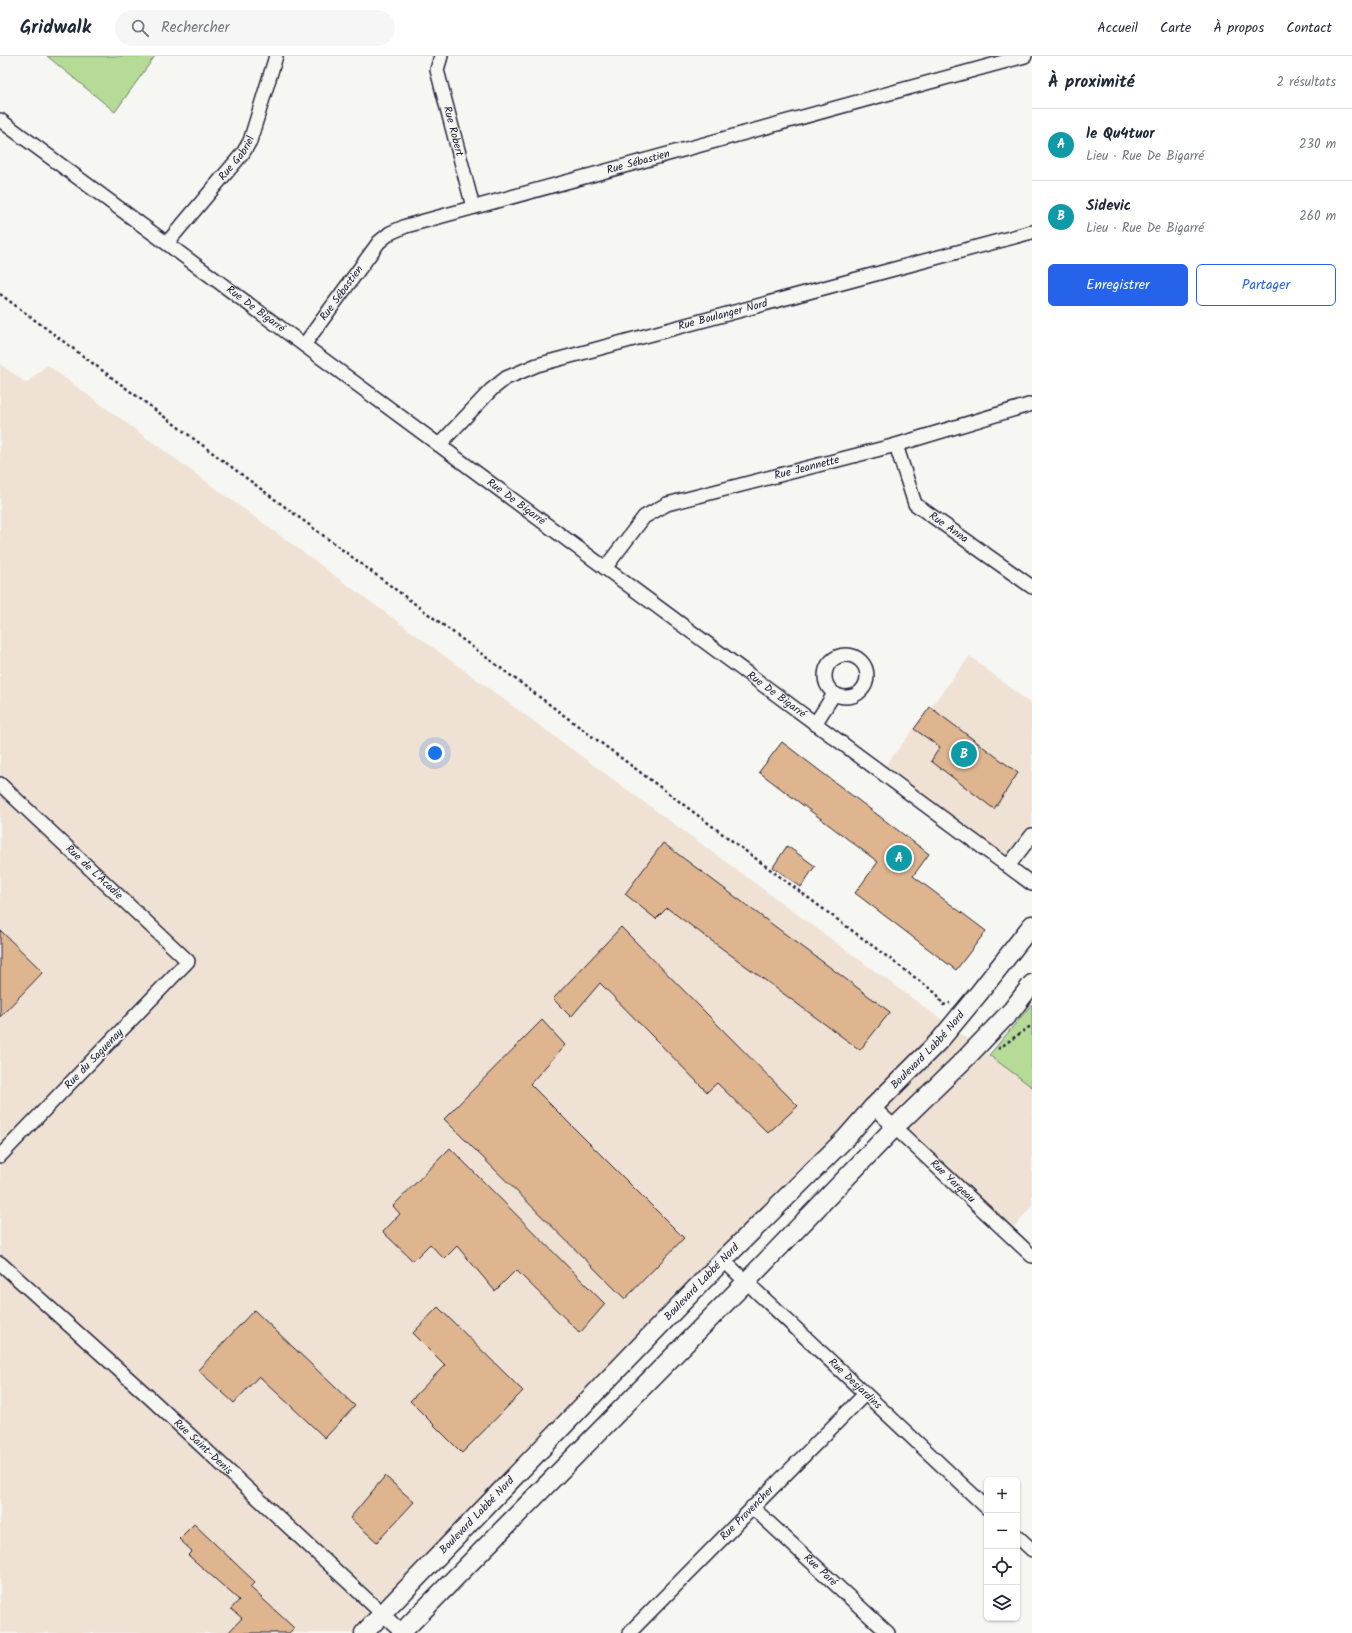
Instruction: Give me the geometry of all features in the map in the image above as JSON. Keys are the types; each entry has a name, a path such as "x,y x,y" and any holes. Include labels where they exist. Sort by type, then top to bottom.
{"main road":[{"name":"Boulevard Labbé Nord","path":"364,1633 723,1260 845,1139 873,1107 940,1040 1032,925"},
{"path":"402,1633 746,1282 895,1127 1012,1010 1032,984"}],"street":[{"name":"Rue Gabriel","path":"168,244 243,153 250,141 276,56"},
{"name":"Rue Robert","path":"441,56 437,70 473,208"},
{"name":"Rue Sébastien","path":"304,345 379,242 390,233 406,226 1025,56"},
{"name":"Rue De Bigarré","path":"0,120 815,724 1009,865 1032,884"},
{"name":"Rue Boulanger Nord","path":"439,445 491,390 506,378 537,366 1032,232"},
{"name":"Rue Jeannette","path":"605,568 644,517 667,504 896,445 1032,404"},
{"name":"Rue Anna","path":"896,445 915,504 1032,587"},
{"path":"815,724 834,694"},
{"name":"Rue de L'Acadie","path":"0,784 188,962"},
{"path":"1009,865 1032,835"},
{"name":"Rue du Saguenay","path":"0,1156 188,962"},
{"name":"Rue Yargeau","path":"873,1107 1032,1256"},
{"name":"Rue Desjardins","path":"723,1260 984,1505"},
{"name":"Rue Saint-Denis","path":"0,1263 155,1402 402,1633"},
{"name":"Rue Provencher","path":"637,1630 752,1508 865,1394"},
{"name":"Rue Paré","path":"752,1508 888,1633"},
{"path":"1020,1539 1032,1550"}],"path":[{"path":"0,294 937,994"}],"shaded area":[{"path":"0,364 26,383 47,365 1032,1086 1032,1206 1004,1239 862,1109 353,1633 0,1633"},
{"path":"970,656 1032,705 1032,828 1009,859 886,765"}],"green space":[{"path":"47,56 155,56 115,112"},
{"path":"1032,1004 1032,1087 989,1055"}],"building":[{"path":"930,707 1018,773 994,809 931,761 940,747 914,729"},
{"path":"782,742 929,854 913,876 986,931 956,970 855,893 878,862 759,772"},
{"path":"663,843 890,1012 860,1050 667,908 656,919 625,894"},
{"path":"787,846 815,866 801,887 773,867"},
{"path":"621,927 798,1106 768,1133 717,1083 707,1092 600,983 571,1017 553,999"},
{"path":"0,930 43,972 0,1017"},
{"path":"542,1020 565,1045 530,1084 684,1238 625,1299 444,1119"},
{"path":"450,1148 605,1304 580,1333 516,1270 495,1291 457,1246 444,1259 430,1244 413,1261 383,1232 400,1214 393,1206"},
{"path":"438,1307 523,1391 462,1453 410,1401 445,1365 413,1333"},
{"path":"254,1310 355,1406 325,1438 259,1376 234,1403 198,1370"},
{"path":"385,1476 414,1502 377,1542 350,1518"},
{"path":"194,1524 255,1582 250,1587 294,1628 289,1633 228,1633 242,1618 231,1609 239,1600 188,1555 192,1551 179,1539"}],"place":[{"name":"Sidevic","path":"964,754"},
{"name":"le Qu4tuor","path":"899,858"}]}
